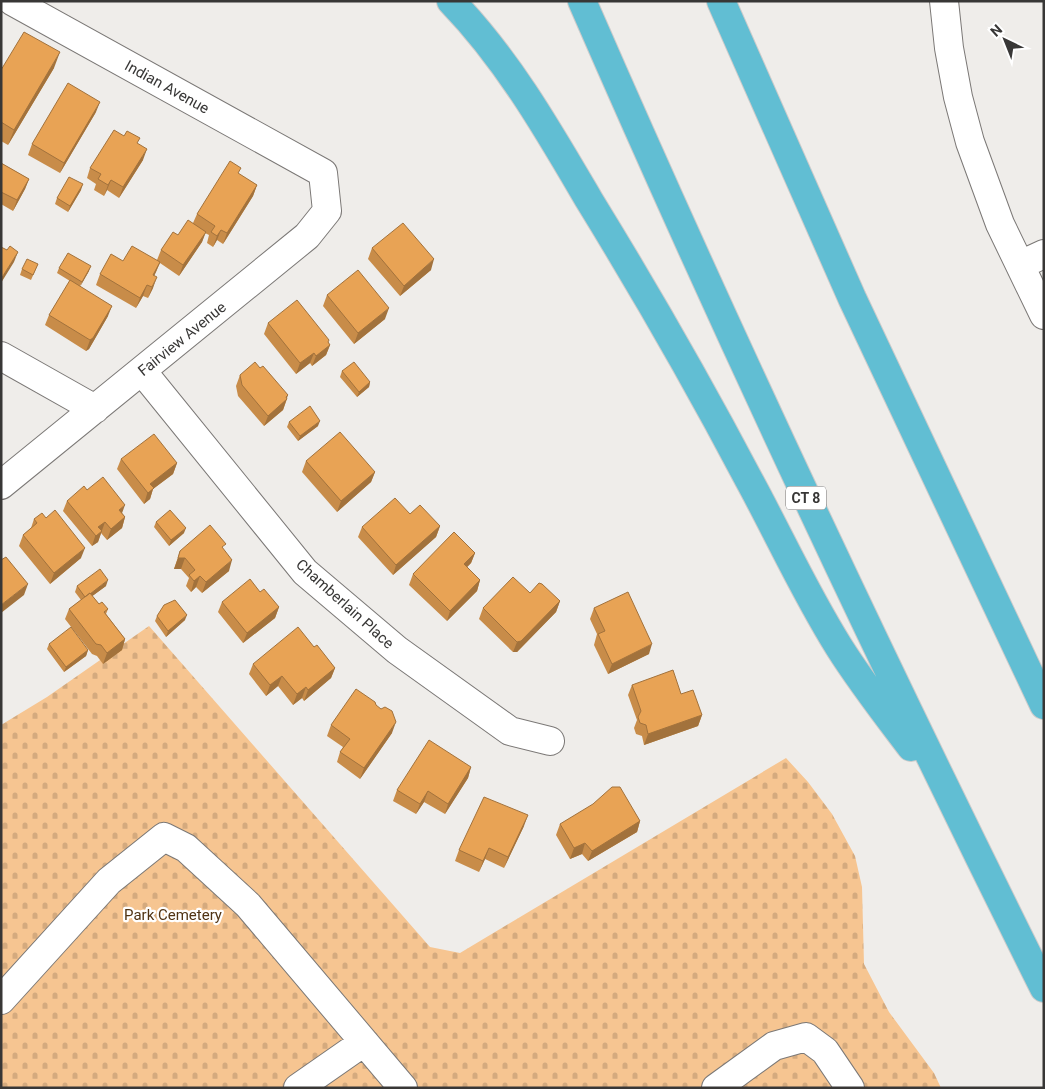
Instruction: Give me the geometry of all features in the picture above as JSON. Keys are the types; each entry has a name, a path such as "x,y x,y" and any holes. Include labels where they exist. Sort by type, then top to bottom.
{"highway":[{"path":"451,1 478,31 514,78 598,214 749,479 839,647 864,684 947,793"},
{"name":"CT 8","path":"582,1 669,200 788,460 947,793 1044,988"},
{"path":"721,1 852,298 1044,705"}],"street":[{"name":"Indian Avenue","path":"12,1 323,173"},
{"path":"944,1 949,48 958,98 970,142 1000,224 1032,260 1044,315"},
{"name":"Fairview Avenue","path":"1,485 308,236 327,211 323,173"},
{"path":"1,356 95,410"},
{"name":"Chamberlain Place","path":"142,371 305,572 397,650 510,731 550,741"},
{"path":"1,1000 109,881 164,837 186,848 248,904 403,1088"},
{"path":"716,1088 774,1046 806,1037 825,1051 850,1088"},
{"path":"298,1088 364,1042"}],"green space":[{"name":"Park Cemetery","path":"149,626 430,947 460,953 786,758 808,782 832,814 855,856 862,887 864,964 889,1012 934,1073 941,1088 1,1088 1,725 47,697"}],"building":[{"path":"24,32 60,52 14,130 1,122 1,70"},
{"path":"68,83 100,102 64,163 32,144"},
{"path":"114,130 124,136 127,131 140,138 137,143 147,149 123,187 111,180 108,185 98,179 101,174 90,168"},
{"path":"230,161 241,168 238,173 257,185 227,233 221,230 217,236 211,232 215,226 197,214"},
{"path":"1,163 29,179 17,200 1,192"},
{"path":"69,177 83,184 70,206 57,198"},
{"path":"188,220 206,232 183,265 161,250 173,232 178,235"},
{"path":"403,223 434,259 404,286 372,248"},
{"path":"10,246 18,252 1,279 1,247 7,250"},
{"path":"132,246 160,262 153,275 157,277 152,287 147,285 140,298 100,274 111,254 123,261"},
{"path":"68,253 91,266 82,282 59,268"},
{"path":"27,259 38,264 33,275 22,269"},
{"path":"358,270 389,308 358,333 327,295"},
{"path":"70,280 112,306 90,340 49,315"},
{"path":"297,300 329,340 330,345 316,356 314,353 300,363 268,323"},
{"path":"255,362 260,368 263,366 288,395 287,399 268,416 242,385 240,375"},
{"path":"354,362 370,382 359,392 342,371"},
{"path":"310,406 320,421 300,436 289,422"},
{"path":"340,432 375,472 341,501 306,461"},
{"path":"154,434 177,463 150,484 154,488 148,493 121,459"},
{"path":"103,477 125,505 119,510 125,517 111,529 105,522 98,527 102,531 96,536 67,501 84,486 87,490"},
{"path":"395,498 410,514 420,505 440,526 396,565 362,527"},
{"path":"55,510 85,548 54,573 23,535 37,523 34,519 42,513 46,518"},
{"path":"170,510 186,528 171,540 156,522"},
{"path":"210,525 226,544 222,547 232,560 206,582 200,576 194,581 189,575 195,570 185,558 178,558 180,551"},
{"path":"454,532 475,553 464,564 480,580 450,611 413,574"},
{"path":"6,557 28,584 1,605 1,560"},
{"path":"100,569 108,580 85,597 77,586"},
{"path":"513,577 530,593 539,583 542,584 560,601 521,641 517,642 483,608"},
{"path":"250,579 260,592 264,589 279,607 247,633 222,602"},
{"path":"628,592 652,644 612,664 598,634 605,631 594,608"},
{"path":"90,593 99,604 102,602 108,609 104,612 125,639 107,653 101,645 96,644 69,609"},
{"path":"175,600 187,615 168,631 157,616 164,605"},
{"path":"71,627 88,650 66,667 49,644"},
{"path":"298,627 314,647 317,645 335,668 308,690 306,687 297,694 282,676 270,685 253,664"},
{"path":"673,670 681,694 693,690 702,715 648,734 646,725 640,723 638,717 641,711 632,685"},
{"path":"356,689 375,702 381,709 385,707 392,711 396,722 364,768 340,752 350,739 331,725"},
{"path":"429,740 471,767 448,804 428,791 420,804 397,790"},
{"path":"612,787 620,787 640,821 592,851 585,843 574,848 560,824 593,804"},
{"path":"484,797 528,815 508,857 489,848 483,861 459,850"}]}
